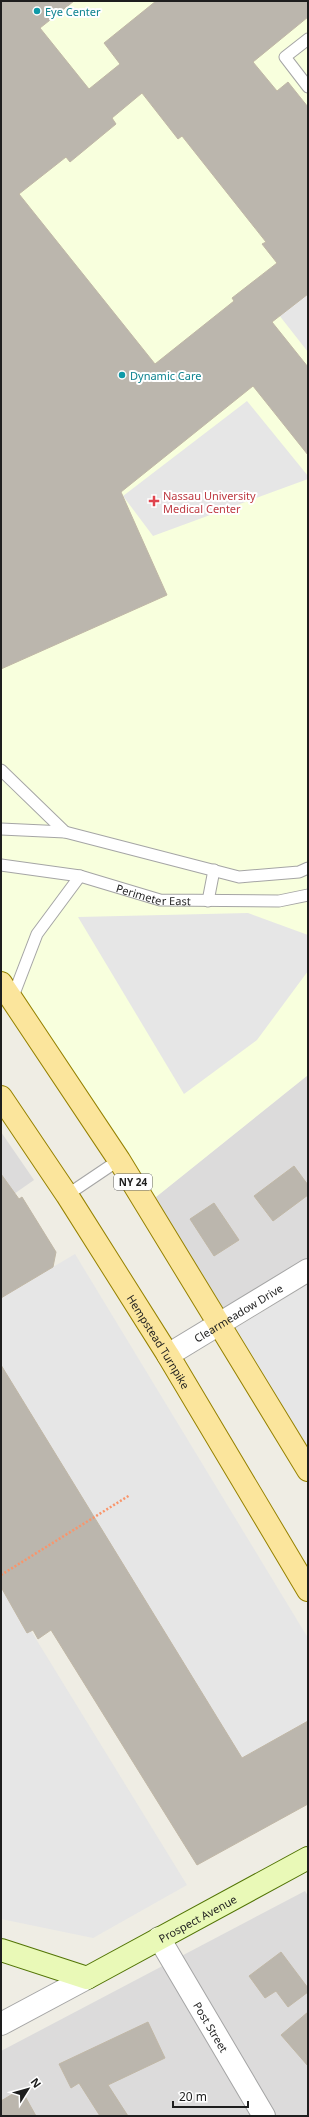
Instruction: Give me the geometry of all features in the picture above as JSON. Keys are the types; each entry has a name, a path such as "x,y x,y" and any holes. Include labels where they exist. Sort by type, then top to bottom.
{"main road":[{"name":"NY 24","path":"7,991 119,1160 220,1323 308,1470"},
{"name":"Hempstead Turnpike","path":"1,1097 67,1195 168,1354 308,1590"}],"street":[{"name":"Clearmeadow Drive","path":"168,1354 308,1270"},
{"name":"Prospect Avenue","path":"1,2024 308,1858"},
{"name":"Post Street","path":"159,1938 264,2116"},
{"path":"1,1950 87,1978"}],"lane":[{"path":"308,39 285,57 308,87"},
{"path":"1,770 65,832"},
{"path":"1,830 65,832 239,877 299,872 308,868"},
{"name":"Perimeter East","path":"1,865 80,876 160,900 279,901 308,895"},
{"path":"208,901 214,870"},
{"path":"7,991 37,934 80,876"},
{"path":"67,1195 119,1160"}],"path":[{"path":"1,1575 130,1495"}],"shaded area":[{"name":"Nassau University Medical Center","path":"1,1 308,1 308,1075 156,1197 1,1002"},
{"path":"308,292 308,352 279,315"},
{"path":"247,401 308,476 308,479 153,536 123,496"},
{"path":"248,913 308,935 308,971 257,1040 184,1094 78,917"},
{"path":"308,1075 308,1270 220,1323 147,1204"},
{"path":"1,1132 34,1180 1,1203"},
{"path":"75,1254 308,1638 308,1723 242,1762 1,1365 1,1298"},
{"path":"308,1284 308,1455 232,1330"},
{"path":"1,1582 187,1885 93,1938 1,1919"},
{"path":"305,1891 308,1896 308,2116 1,2116 1,2051"}],"building":[{"path":"1,1 74,1 40,28 89,89 120,64 104,43 156,1 308,1 308,17 253,62 277,91 288,82 308,107 308,294 272,322 308,367 308,455 253,386 121,492 167,595 1,669","holes":["142,93 178,139 182,136 266,242 262,244 277,263 232,298 234,301 155,364 19,194 66,157 70,162 116,124 112,118"]},
{"path":"294,1166 308,1185 308,1195 273,1221 254,1196"},
{"path":"1,1174 19,1199 22,1197 56,1252 53,1267 1,1298"},
{"path":"214,1203 239,1240 214,1256 190,1219"},
{"path":"1,1365 242,1758 308,1721 308,1804 197,1865 51,1630 38,1639 33,1630 27,1633 1,1587"},
{"path":"281,1952 308,1988 308,1992 288,2007 276,1991 265,1998 249,1976"},
{"path":"308,2012 308,2066 281,2035"},
{"path":"148,2022 165,2058 108,2085 128,2116 100,2116 79,2083 71,2088 59,2064"},
{"path":"21,2089 36,2116 1,2116 1,2101"}],"place":[{"name":"Eye Center","path":"37,11"},
{"name":"Dynamic Care","path":"122,375"},
{"name":"Nassau University Medical Center","path":"154,501"}]}
